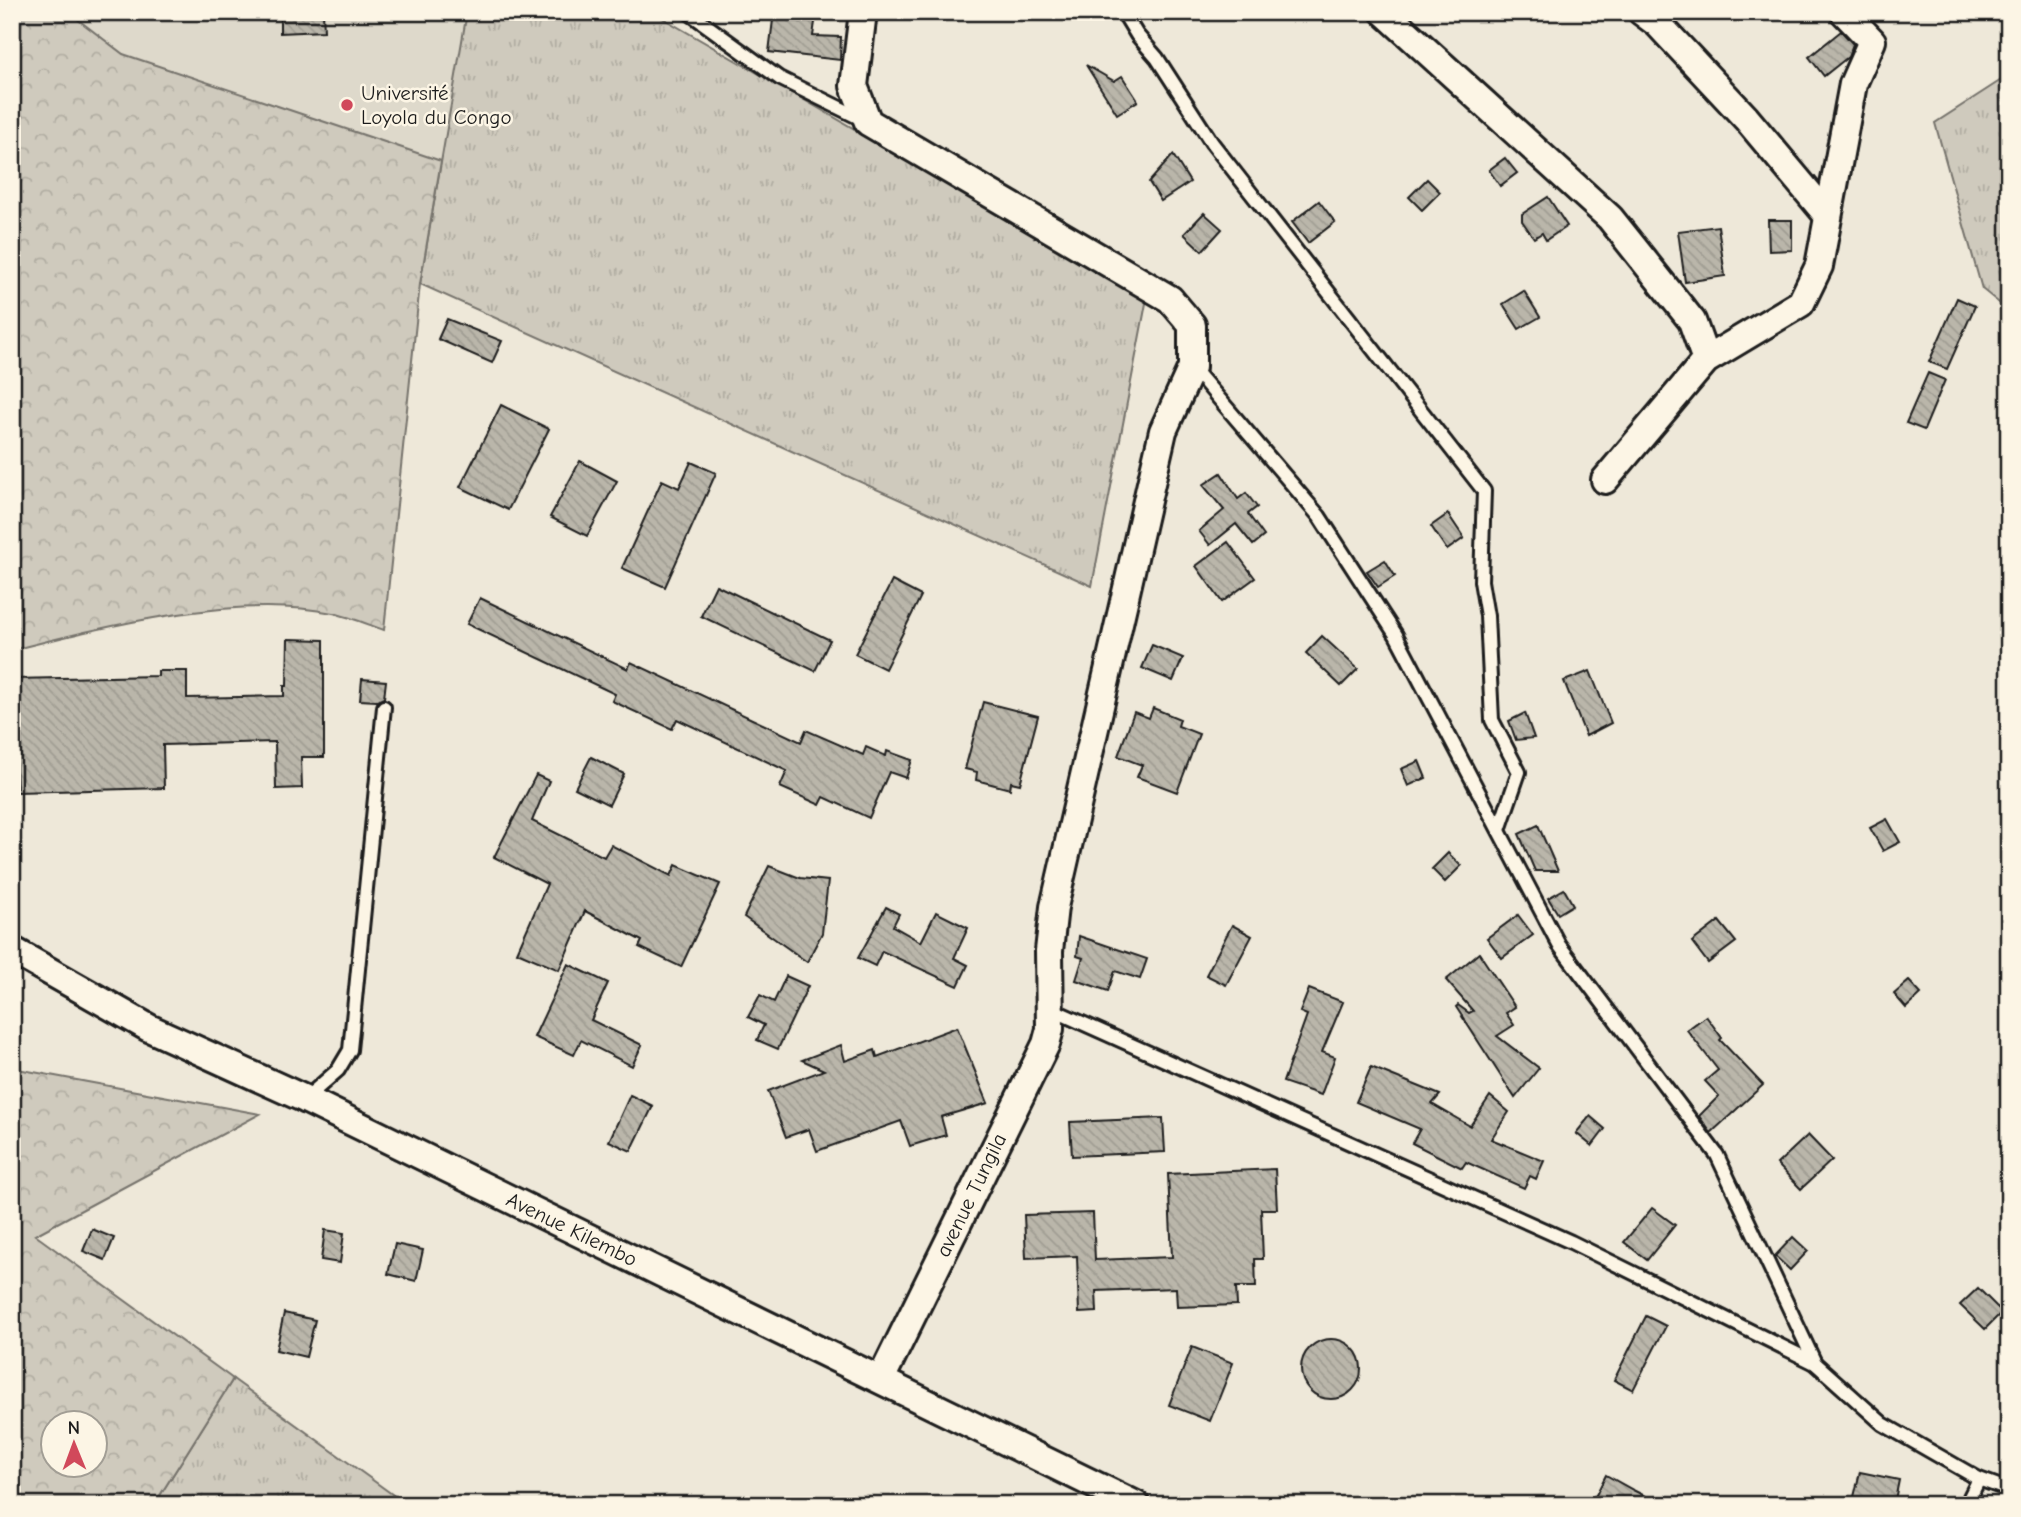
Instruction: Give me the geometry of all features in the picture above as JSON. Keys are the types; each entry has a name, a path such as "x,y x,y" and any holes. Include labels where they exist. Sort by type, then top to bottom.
{"street":[{"path":"863,12 854,86 868,122 1170,299 1192,325 1192,367"},
{"path":"1384,12 1610,218 1692,321 1706,360"},
{"path":"1642,12 1658,24 1746,118 1828,216"},
{"path":"1844,12 1872,41"},
{"path":"1853,12 1872,41"},
{"path":"1605,480 1706,360 1801,303 1819,266 1853,84 1872,41"},
{"name":"avenue Tungila","path":"881,1379 1046,1044 1051,1009 1049,951 1054,907 1163,431 1192,367"},
{"name":"Avenue Kilembo","path":"12,950 149,1028 305,1099 1136,1505"}],"lane":[{"path":"688,12 779,78 868,122"},
{"path":"1123,12 1137,35 1157,58 1212,143 1484,491 1481,581 1487,616 1492,720 1519,772 1499,830"},
{"path":"1192,367 1325,524 1396,635 1559,946 1717,1155 1815,1363"},
{"path":"305,1099 338,1070 350,1050 384,707"},
{"path":"1051,1009 1571,1242 1815,1363 1883,1424 1979,1479 2009,1490"},
{"path":"1966,1505 1979,1479"}],"shaded area":[{"name":"Université Loyola du Congo","path":"12,12 467,12 441,161 12,40"}],"green space":[{"path":"12,12 68,12 123,54 441,161 420,284 384,630 333,613 255,607 130,622 12,650"},
{"path":"467,12 652,12 1147,298 1092,586 420,284"},
{"path":"2009,75 2009,311 1982,289 1935,123"},
{"path":"12,1068 260,1114 35,1235 233,1379 154,1505 12,1505"},
{"path":"233,1379 407,1505 154,1505"}],"building":[{"path":"280,12 323,12 324,31 280,33"},
{"path":"774,12 816,15 813,36 841,37 840,60 769,52"},
{"path":"1841,31 1853,44 1848,57 1824,76 1809,57"},
{"path":"1086,65 1114,81 1122,76 1138,101 1117,114"},
{"path":"1173,155 1190,182 1161,201 1149,182"},
{"path":"1505,158 1517,173 1500,186 1489,170"},
{"path":"1427,179 1440,192 1422,210 1409,197"},
{"path":"1548,197 1567,226 1546,240 1542,233 1534,238 1522,221 1522,214"},
{"path":"1319,201 1335,222 1308,243 1292,222"},
{"path":"1204,213 1222,229 1202,251 1184,234"},
{"path":"1768,220 1792,220 1792,250 1769,251"},
{"path":"1718,226 1725,276 1685,282 1678,231"},
{"path":"1524,291 1540,317 1519,329 1503,304"},
{"path":"1957,298 1975,306 1947,369 1929,362"},
{"path":"447,319 502,341 492,363 438,339"},
{"path":"1928,373 1945,380 1924,430 1906,423"},
{"path":"501,405 549,429 508,510 460,487"},
{"path":"580,461 617,481 587,536 550,517"},
{"path":"691,462 716,473 665,587 622,568 662,480 679,488"},
{"path":"1221,473 1238,499 1246,493 1257,507 1248,514 1264,536 1253,545 1236,524 1210,545 1199,531 1224,510 1203,485"},
{"path":"1448,514 1464,538 1447,550 1431,526"},
{"path":"1228,542 1255,578 1222,602 1196,566"},
{"path":"1385,560 1395,576 1378,587 1367,571"},
{"path":"892,581 921,596 885,669 855,654"},
{"path":"716,585 830,640 815,671 701,616"},
{"path":"480,598 628,669 631,662 801,742 806,730 863,755 866,747 886,756 887,751 912,760 906,778 889,772 869,818 824,797 820,805 780,787 787,771 677,719 672,729 612,701 615,694 467,624"},
{"path":"1322,636 1358,669 1341,686 1306,653"},
{"path":"288,639 324,640 324,757 301,757 302,788 276,789 275,742 163,745 164,788 17,792 12,679 158,676 158,671 187,671 187,698 284,696 284,686 287,686"},
{"path":"1152,645 1183,658 1173,681 1142,668"},
{"path":"1590,671 1611,723 1586,736 1564,681"},
{"path":"362,679 386,681 384,698 377,701 360,700"},
{"path":"983,702 1038,716 1020,784 1011,782 1010,789 976,780 977,772 965,769"},
{"path":"1153,708 1180,719 1178,726 1199,734 1177,792 1137,777 1142,765 1118,756 1134,712 1149,718"},
{"path":"1525,713 1534,738 1516,740 1509,721"},
{"path":"591,757 624,774 609,805 575,788"},
{"path":"1419,761 1426,778 1408,786 1401,769"},
{"path":"536,775 549,781 532,821 604,857 611,845 671,876 676,865 720,884 681,967 639,947 642,941 585,911 559,970 517,952 547,884 494,857"},
{"path":"1887,819 1900,842 1883,851 1870,828"},
{"path":"1538,825 1558,871 1535,871 1519,834"},
{"path":"1448,853 1461,866 1445,882 1432,869"},
{"path":"769,866 800,878 828,881 822,933 807,962 744,917"},
{"path":"1564,889 1573,905 1558,914 1548,898"},
{"path":"886,907 899,914 893,926 921,942 936,912 968,928 954,958 968,965 958,986 882,951 875,966 858,958"},
{"path":"1518,915 1533,935 1502,958 1487,938"},
{"path":"1719,921 1736,942 1708,963 1692,942"},
{"path":"1232,925 1252,936 1226,985 1206,975"},
{"path":"1079,936 1147,959 1140,979 1115,971 1108,991 1076,980 1083,958 1077,956"},
{"path":"1479,953 1515,1007 1506,1013 1514,1025 1497,1036 1539,1068 1515,1098 1456,1007 1458,1005 1469,1013 1473,1011 1446,980"},
{"path":"568,964 608,983 591,1020 642,1045 632,1066 581,1040 574,1055 534,1037"},
{"path":"786,976 808,986 778,1049 757,1040 764,1025 748,1017 760,995 774,1002"},
{"path":"1909,981 1921,994 1906,1008 1894,994"},
{"path":"1309,989 1343,1002 1322,1052 1335,1057 1321,1095 1283,1082 1307,1015 1300,1012"},
{"path":"1706,1016 1722,1038 1720,1040 1763,1085 1711,1133 1699,1116 1719,1096 1705,1081 1718,1070 1687,1030"},
{"path":"957,1027 988,1103 941,1117 946,1135 910,1146 901,1121 817,1151 809,1129 786,1137 768,1091 824,1070 802,1060 841,1045 845,1061 875,1050 877,1057"},
{"path":"1371,1067 1440,1095 1432,1104 1470,1126 1490,1096 1509,1112 1491,1139 1544,1161 1536,1179 1530,1176 1524,1188 1466,1162 1462,1168 1412,1143 1420,1129 1356,1102"},
{"path":"630,1095 653,1106 631,1151 609,1141"},
{"path":"1590,1116 1605,1129 1592,1146 1576,1133"},
{"path":"1163,1118 1165,1152 1072,1156 1070,1122"},
{"path":"1808,1135 1832,1160 1801,1189 1777,1164"},
{"path":"1275,1169 1277,1209 1261,1209 1263,1259 1255,1259 1256,1287 1236,1287 1237,1305 1177,1307 1176,1288 1096,1291 1097,1312 1079,1313 1077,1256 1026,1258 1024,1215 1093,1213 1095,1260 1172,1257 1168,1174"},
{"path":"1652,1208 1675,1225 1647,1260 1624,1242"},
{"path":"92,1229 114,1238 105,1260 83,1251"},
{"path":"325,1230 344,1233 340,1263 321,1260"},
{"path":"1793,1237 1808,1251 1790,1270 1775,1256"},
{"path":"395,1244 423,1250 416,1281 388,1274"},
{"path":"1978,1288 2002,1312 1985,1329 1960,1305"},
{"path":"284,1313 315,1320 306,1357 276,1350"},
{"path":"1646,1316 1666,1326 1633,1390 1614,1380"},
{"path":"1325,1339 1337,1339 1356,1352 1361,1369 1359,1381 1348,1394 1337,1399 1325,1399 1306,1386 1301,1375 1301,1363 1314,1344"},
{"path":"1192,1347 1233,1363 1210,1421 1169,1405"},
{"path":"1860,1472 1899,1480 1894,1505 1853,1501"},
{"path":"1606,1475 1633,1490 1663,1505 1591,1505"}],"place":[{"name":"Université Loyola du Congo","path":"347,105"}]}
